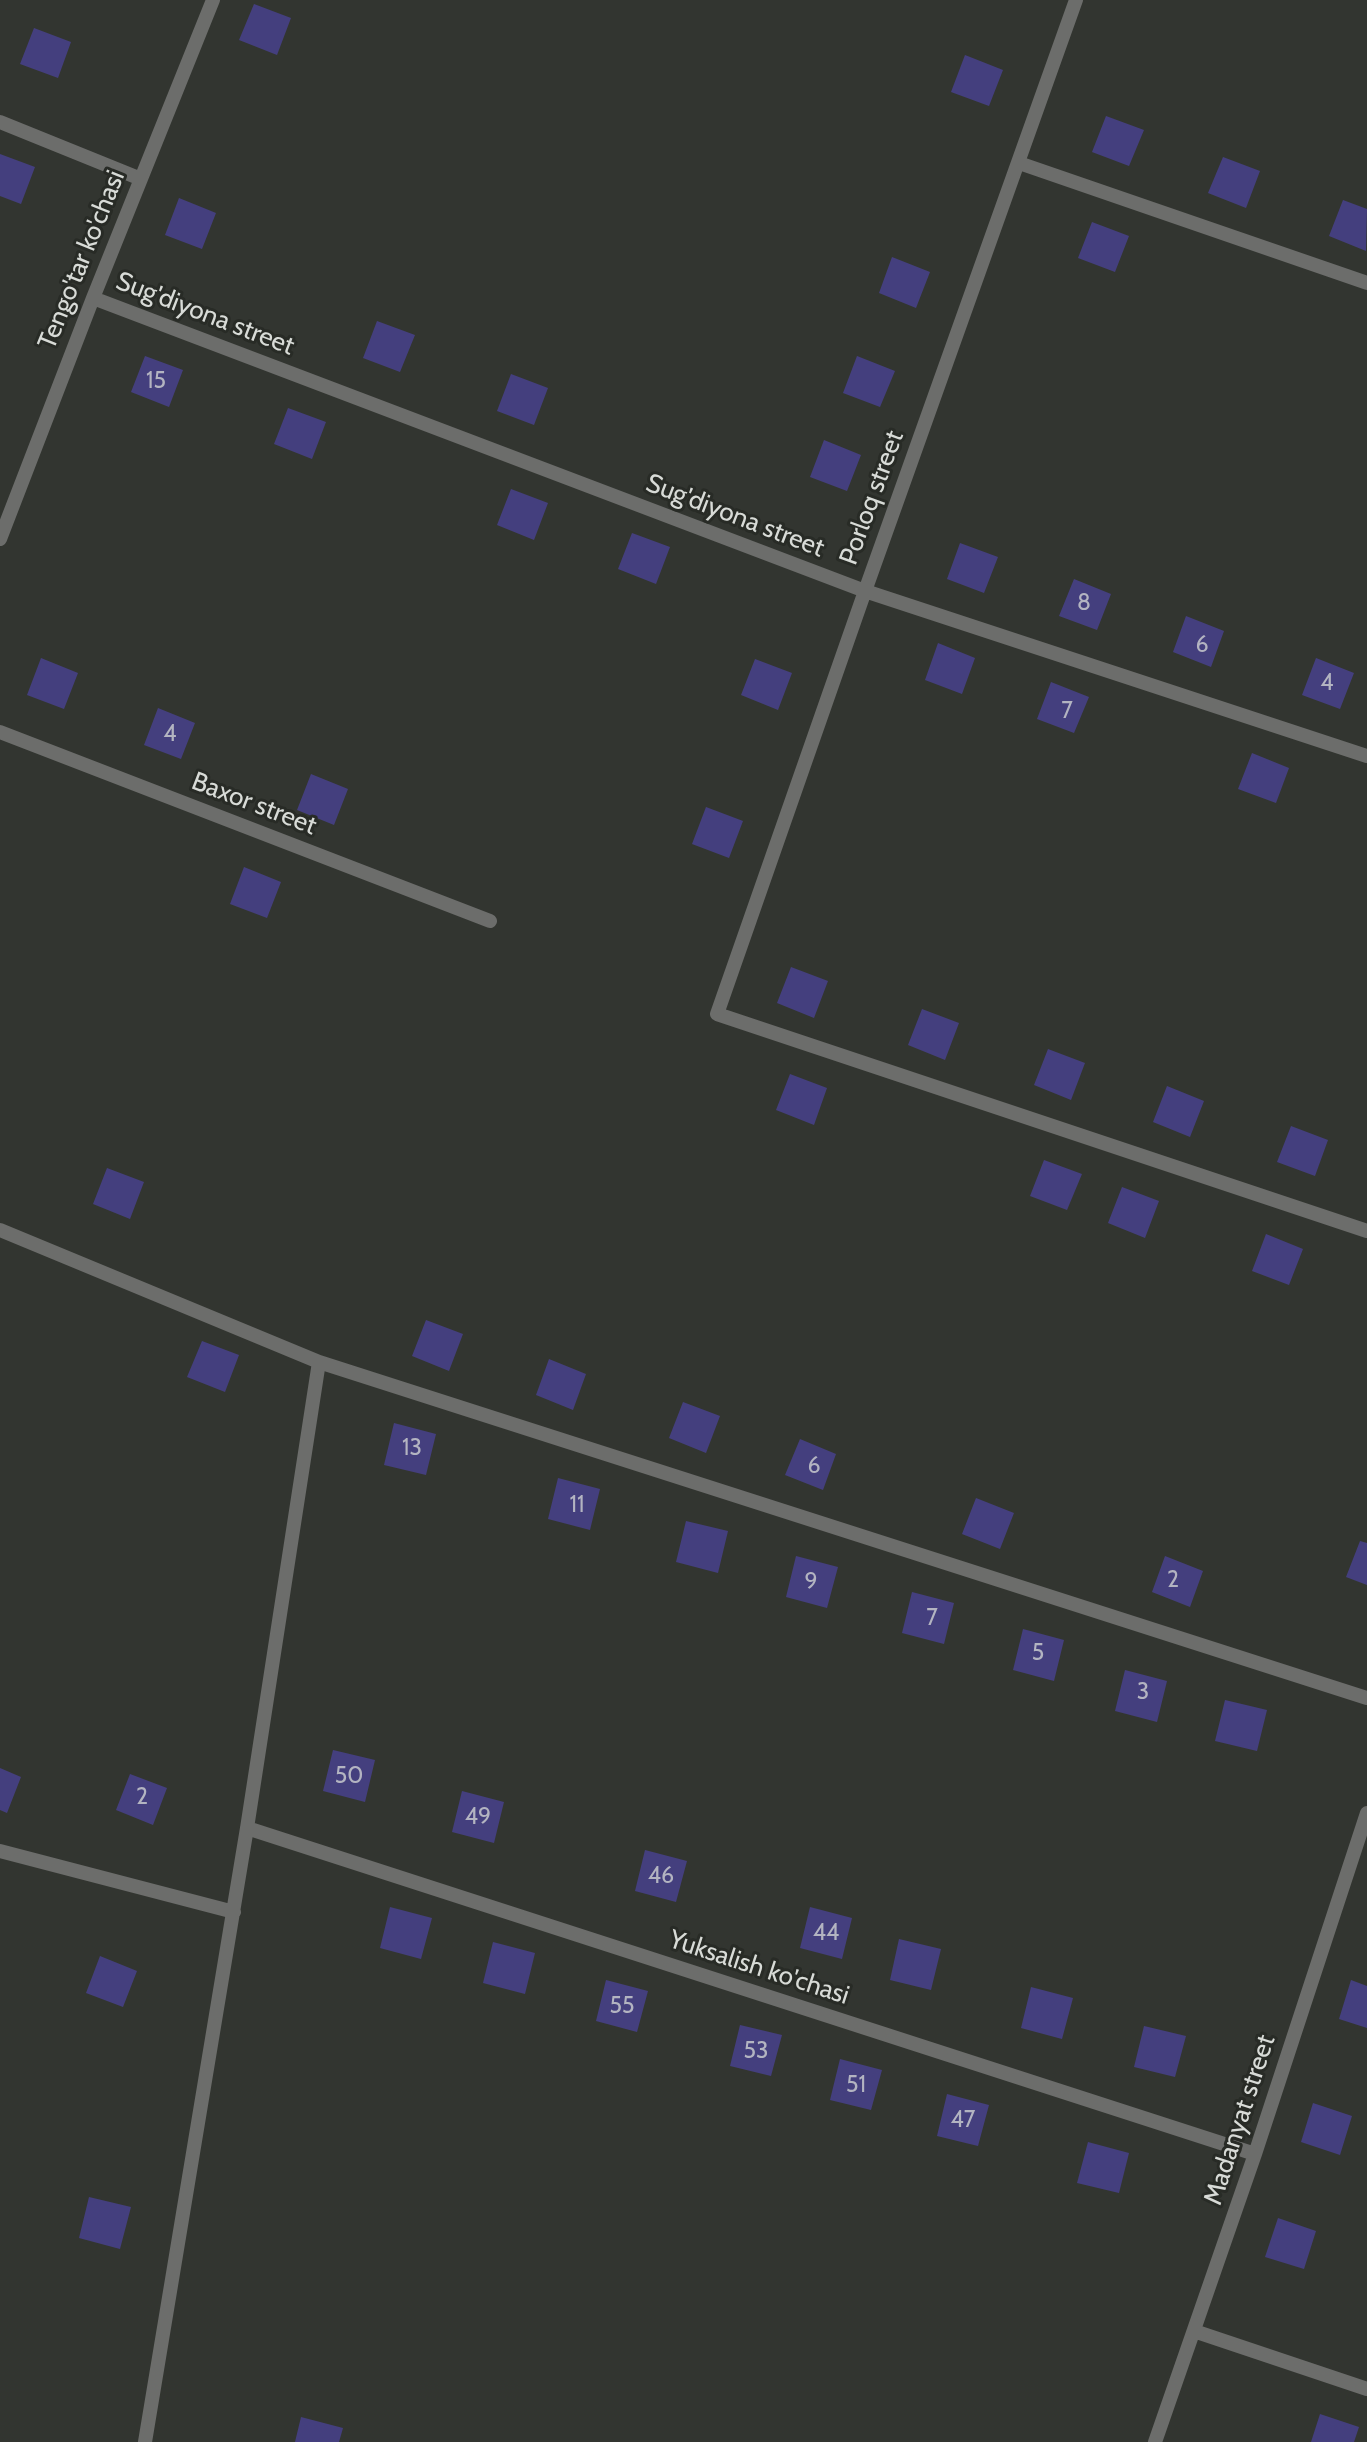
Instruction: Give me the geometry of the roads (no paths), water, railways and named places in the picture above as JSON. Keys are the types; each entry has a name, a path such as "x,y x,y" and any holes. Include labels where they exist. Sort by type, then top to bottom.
{"street":[{"name":"Tengo'tar ko'chasi","path":"0,539 213,0"},
{"name":"Porloq street","path":"1076,0 717,1013 1367,1230"},
{"path":"0,122 141,178"},
{"path":"1019,163 1367,282"},
{"name":"Sug'diyona street","path":"93,298 865,591 1367,756"},
{"name":"Baxor street","path":"0,732 489,922"},
{"path":"0,1230 319,1362 1367,1699"},
{"path":"145,2442 234,1912 319,1362"},
{"name":"Madanyat street","path":"1156,2442 1255,2154 1367,1813"},
{"name":"Yuksalish ko'chasi","path":"247,1828 1255,2154"},
{"path":"0,1851 234,1912"},
{"path":"1194,2331 1367,2389"}]}
